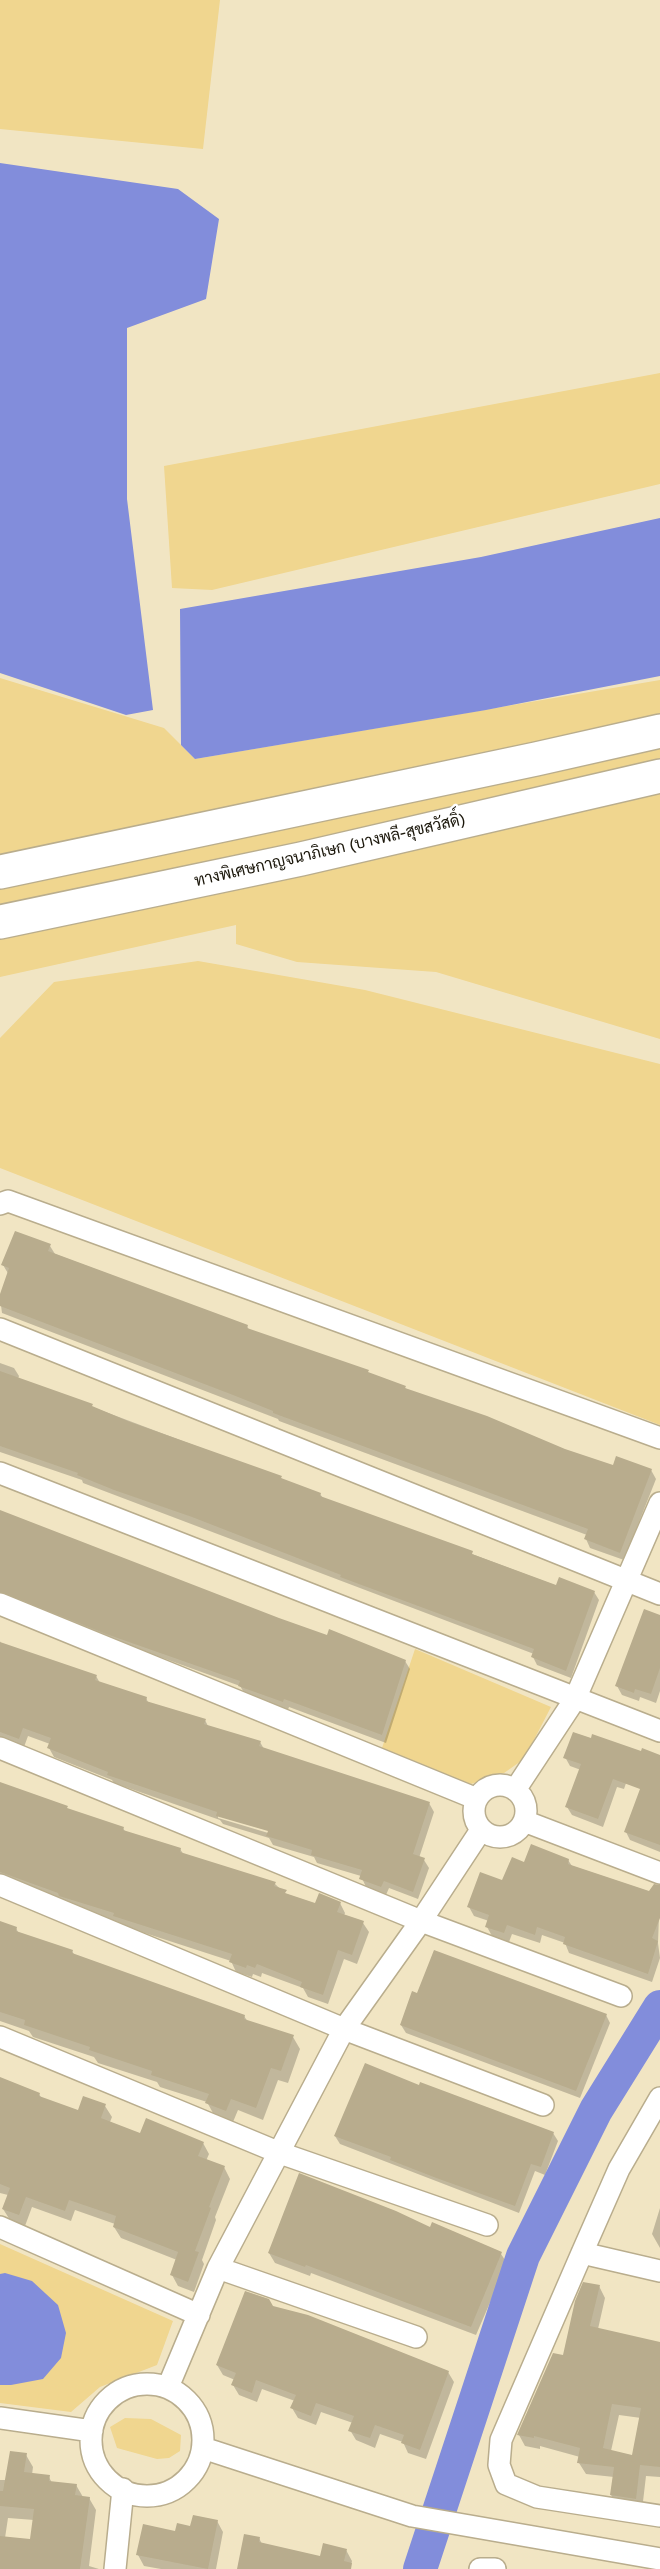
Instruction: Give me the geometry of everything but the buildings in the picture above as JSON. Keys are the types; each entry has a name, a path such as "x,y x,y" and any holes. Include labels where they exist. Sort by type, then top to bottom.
{"highway":[{"path":"0,872 536,759 660,730"},
{"name":"ทางพิเศษกาญจนาภิเษก (บางพลี-สุขสวัสดิ์)","path":"0,922 302,859 660,776"}],"street":[{"path":"0,1204 8,1201 660,1438"},
{"path":"0,1329 660,1594"},
{"path":"0,1473 660,1731"},
{"path":"515,1790 575,1699 660,1503"},
{"path":"0,1604 477,1798"},
{"path":"0,1748 422,1922 621,1996"},
{"path":"498,1786 515,1790 524,1804 524,1821 513,1834 505,1837 489,1835 481,1830 474,1815 477,1798 490,1787 498,1786"},
{"path":"524,1821 660,1873"},
{"path":"168,2387 218,2268 344,2029 422,1922 481,1830"},
{"path":"0,1885 344,2029 543,2105"},
{"path":"0,2037 280,2152 488,2225"},
{"path":"660,2098 619,2169 582,2253 501,2440 499,2466 506,2484 537,2497 660,2516"},
{"path":"0,2227 199,2315"},
{"path":"582,2253 660,2271"},
{"path":"218,2268 416,2337"},
{"path":"149,2384 168,2387 184,2397 196,2411 202,2429 203,2448 197,2466 185,2480 170,2491 152,2495 133,2494 103,2475 94,2459 92,2431 101,2407 114,2394 131,2386 149,2384"},
{"path":"0,2418 92,2431"},
{"path":"203,2448 412,2516 660,2559"},
{"path":"115,2569 123,2489"},
{"path":"480,2569 495,2569"}],"shaded area":[{"path":"0,0 220,0 203,149 0,129"},
{"path":"660,373 660,484 212,590 172,588 164,466"},
{"path":"0,678 164,728 195,759 660,680 660,1039 436,972 297,962 236,944 236,925 0,977"},
{"path":"198,961 365,990 660,1064 660,1425 0,1168 0,1038 54,982"},
{"path":"415,1649 551,1707 524,1759 504,1773 471,1784 381,1751"},
{"path":"0,2244 173,2321 157,2365 100,2387 71,2412 0,2403"},
{"path":"125,2418 151,2419 181,2435 180,2451 169,2458 157,2459 117,2448 110,2427"}],"water":[{"path":"0,163 178,189 219,219 206,299 127,328 127,499 153,710 126,715 0,673"},
{"path":"660,518 660,676 486,710 195,759 181,745 180,609 481,557"},
{"path":"5,2273 32,2281 58,2305 66,2333 61,2358 43,2379 0,2385 0,2274"}],"waterway":[{"path":"420,2569 523,2256 596,2110 660,2007"}]}
